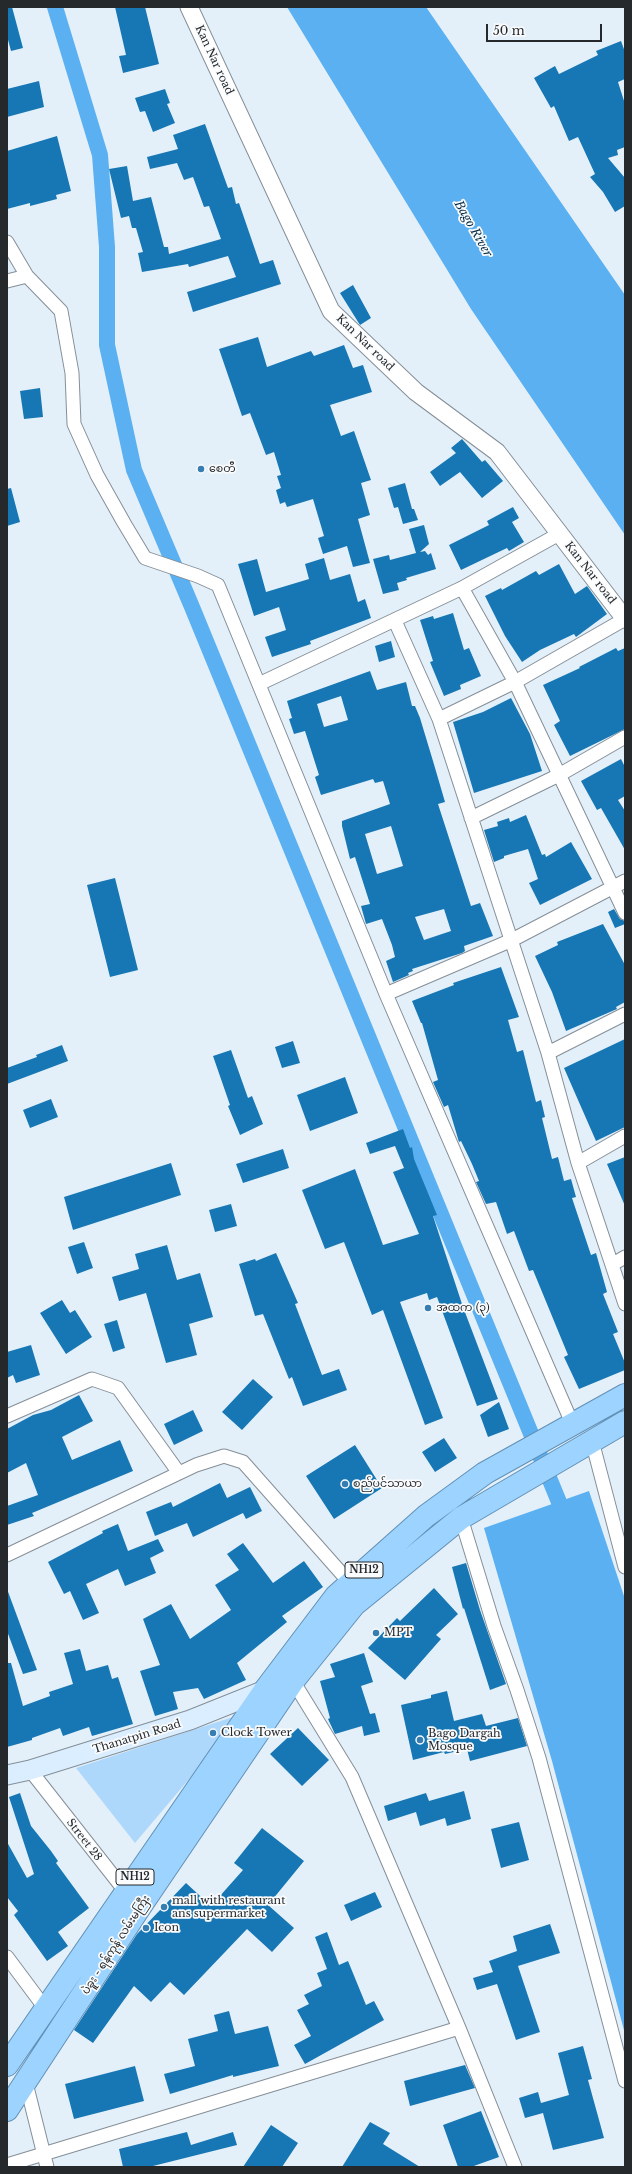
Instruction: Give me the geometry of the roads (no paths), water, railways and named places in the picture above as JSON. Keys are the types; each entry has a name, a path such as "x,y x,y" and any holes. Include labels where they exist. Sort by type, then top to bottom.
{"highway":[{"name":"NH12","path":"265,1690 336,1596 426,1516 486,1473 572,1423 625,1395"},
{"name":"NH12","path":"293,1681 354,1605 436,1537 461,1518 625,1422"},
{"name":"ပဲခူး - ရန်ကုန် လမ်းမကြီး","path":"7,2065 45,2008 133,1900 293,1681"},
{"name":"ပဲခူး - ရန်ကုန် လမ်းမကြီး","path":"7,2110 26,2083 133,1900 265,1690"}],"main road":[{"name":"Thanatpin Road","path":"7,1775 30,1770 190,1720 265,1690"}],"street":[{"name":"Kan Nar road","path":"189,7 331,311 416,392 497,452 625,619"},
{"path":"7,242 27,276 61,311 72,373 74,424 97,475 145,558 198,576 218,585 386,994 572,1423"},
{"path":"7,281 27,276"},
{"path":"259,684 462,588 560,534"},
{"path":"462,588 515,682 625,913"},
{"path":"439,719 515,682 625,619"},
{"path":"395,621 439,719 548,1053 578,1163 613,1264 625,1304"},
{"path":"471,818 559,775 625,737"},
{"path":"386,994 512,940 625,881"},
{"path":"548,1053 625,1014"},
{"path":"578,1163 625,1136"},
{"path":"613,1264 625,1257"},
{"path":"7,1416 92,1379 118,1388 179,1473"},
{"path":"588,1444 625,1567"},
{"path":"7,1555 196,1465 224,1456 243,1462 350,1583"},
{"path":"461,1518 494,1626 517,1690 538,1758 625,2081"},
{"path":"293,1681 352,1777 459,2028 515,2167"},
{"name":"Street 28","path":"30,1770 133,1900"},
{"path":"7,1957 45,2008"},
{"path":"7,2165 459,2028"},
{"path":"26,2083 47,2167"}],"water":[{"name":"Bago River","path":"287,7 426,7 625,295 625,535 471,309"},
{"path":"589,1491 625,1599 625,2034 552,1761 484,1528"}],"waterway":[{"path":"55,7 100,155 107,247 107,345 134,470 192,607 559,1502"}],"place":[{"name":"စေတီ","path":"201,469"},
{"name":"အထက (၃)","path":"428,1308"},
{"name":"စည်ပင်သာယာ","path":"345,1484"},
{"name":"MPT","path":"376,1633"},
{"name":"Clock Tower","path":"213,1733"},
{"name":"Bago Dargah Mosque","path":"420,1740"},
{"name":"mall with restaurant ans supermarket","path":"164,1907"},
{"name":"Icon","path":"146,1928"}]}
